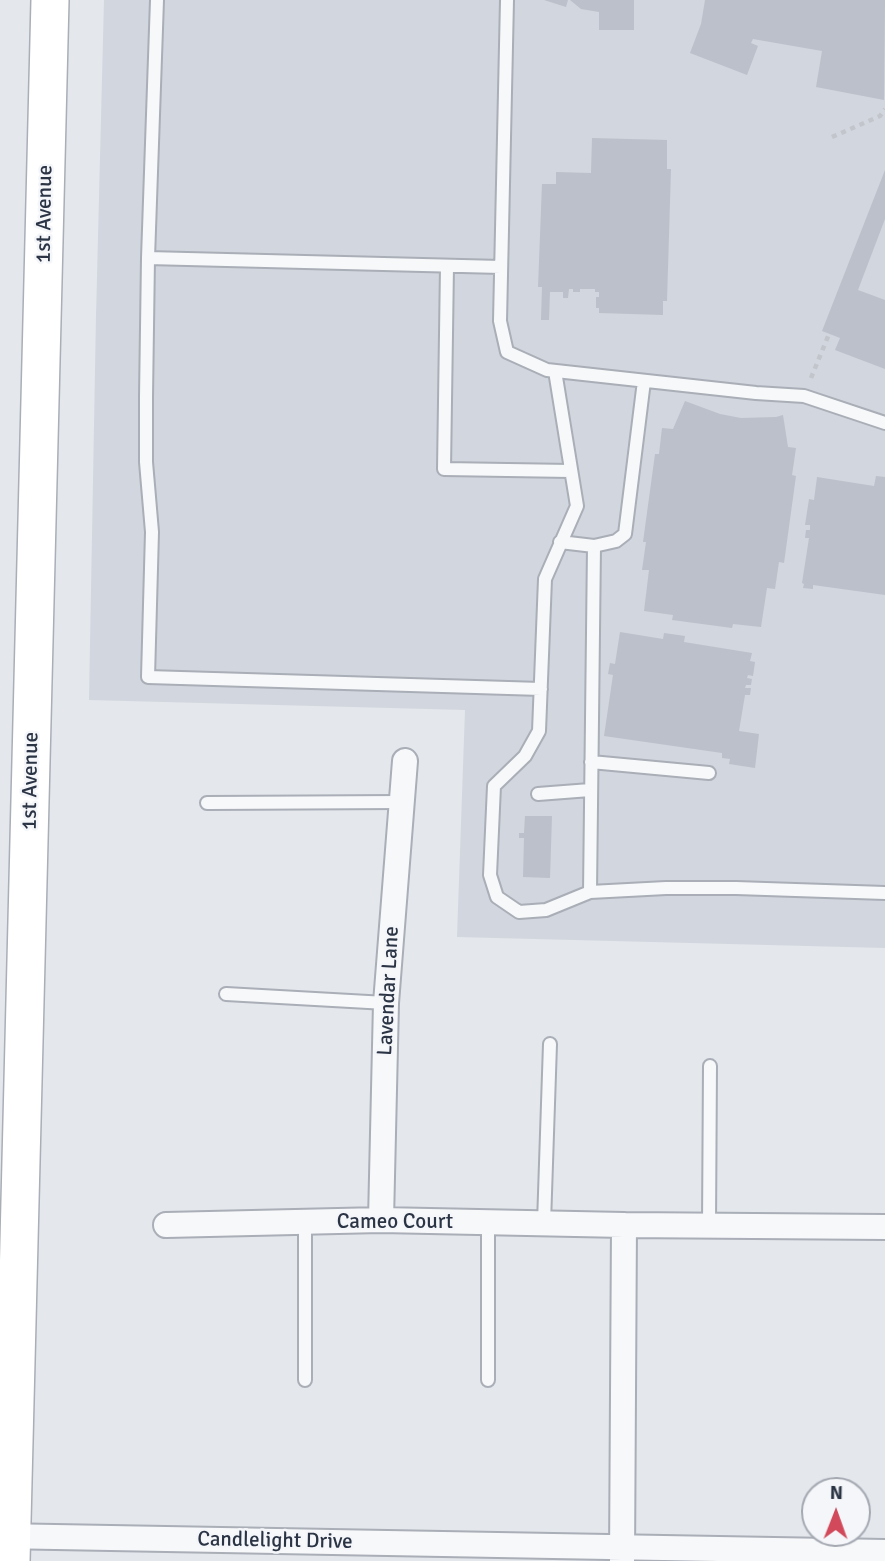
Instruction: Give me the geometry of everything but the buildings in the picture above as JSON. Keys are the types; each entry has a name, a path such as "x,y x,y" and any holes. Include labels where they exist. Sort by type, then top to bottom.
{"main road":[{"name":"1st Avenue","path":"8,1545 50,0"}],"street":[{"name":"Lavendar Lane","path":"381,1220 386,1003 405,761"},
{"name":"Cameo Court","path":"166,1225 381,1220 885,1227"},
{"path":"622,1554 624,1225"},
{"name":"Candlelight Drive","path":"8,1545 622,1554 885,1552"}],"lane":[{"path":"157,0 148,258 146,462 152,532 148,677 541,689"},
{"path":"507,0 500,321 507,352 547,370 804,396 885,422"},
{"path":"148,258 501,267"},
{"path":"447,265 444,468 571,471"},
{"path":"555,371 577,506 545,579 539,731 524,756 494,786 490,875 498,897 519,912 546,910 590,892 666,888 885,893"},
{"path":"559,542 594,546 616,541 625,534 644,381"},
{"path":"590,892 594,546"},
{"path":"590,762 709,773"},
{"path":"538,794 590,790"},
{"path":"207,803 402,802"},
{"path":"226,994 386,1003"},
{"path":"544,1223 550,1044"},
{"path":"709,1225 710,1066"},
{"path":"304,1222 305,1380"},
{"path":"488,1222 488,1380"}],"path":[{"path":"832,137 880,116 885,109"},
{"path":"804,396 829,334"}],"shaded area":[{"path":"104,0 885,0 885,948 457,937 465,710 89,700"}]}
